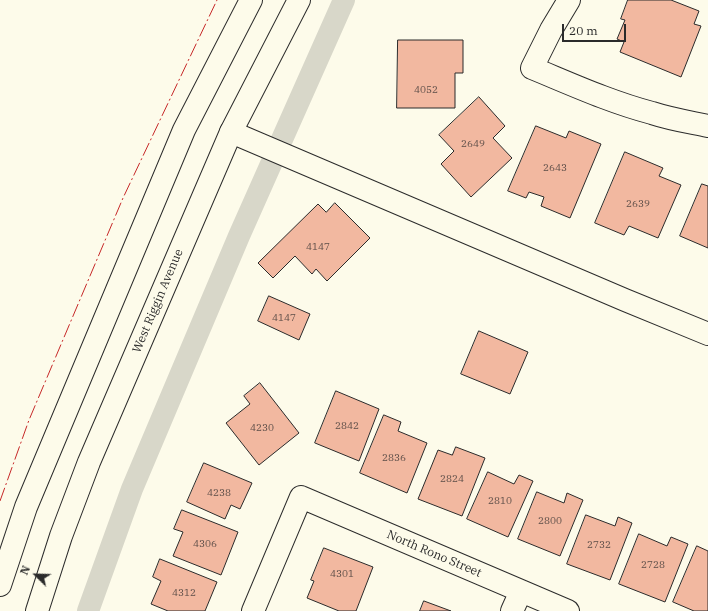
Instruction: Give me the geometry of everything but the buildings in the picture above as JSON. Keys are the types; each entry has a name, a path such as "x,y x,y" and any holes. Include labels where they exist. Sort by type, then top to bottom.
{"main road":[{"path":"0,585 26,507 184,130 251,0"},
{"name":"West Riggin Avenue","path":"37,611 61,536 83,477 231,132 299,0"},
{"path":"569,0 551,30 532,68 634,108 670,118 708,126"},
{"path":"231,132 708,334"},
{"name":"North Rono Street","path":"253,611 301,497 568,611"},
{"path":"512,611 521,591"}],"waterway":[{"path":"88,611 132,489 239,236 344,0"}],"power":[{"path":"0,501 29,420 123,198 217,0"}]}
